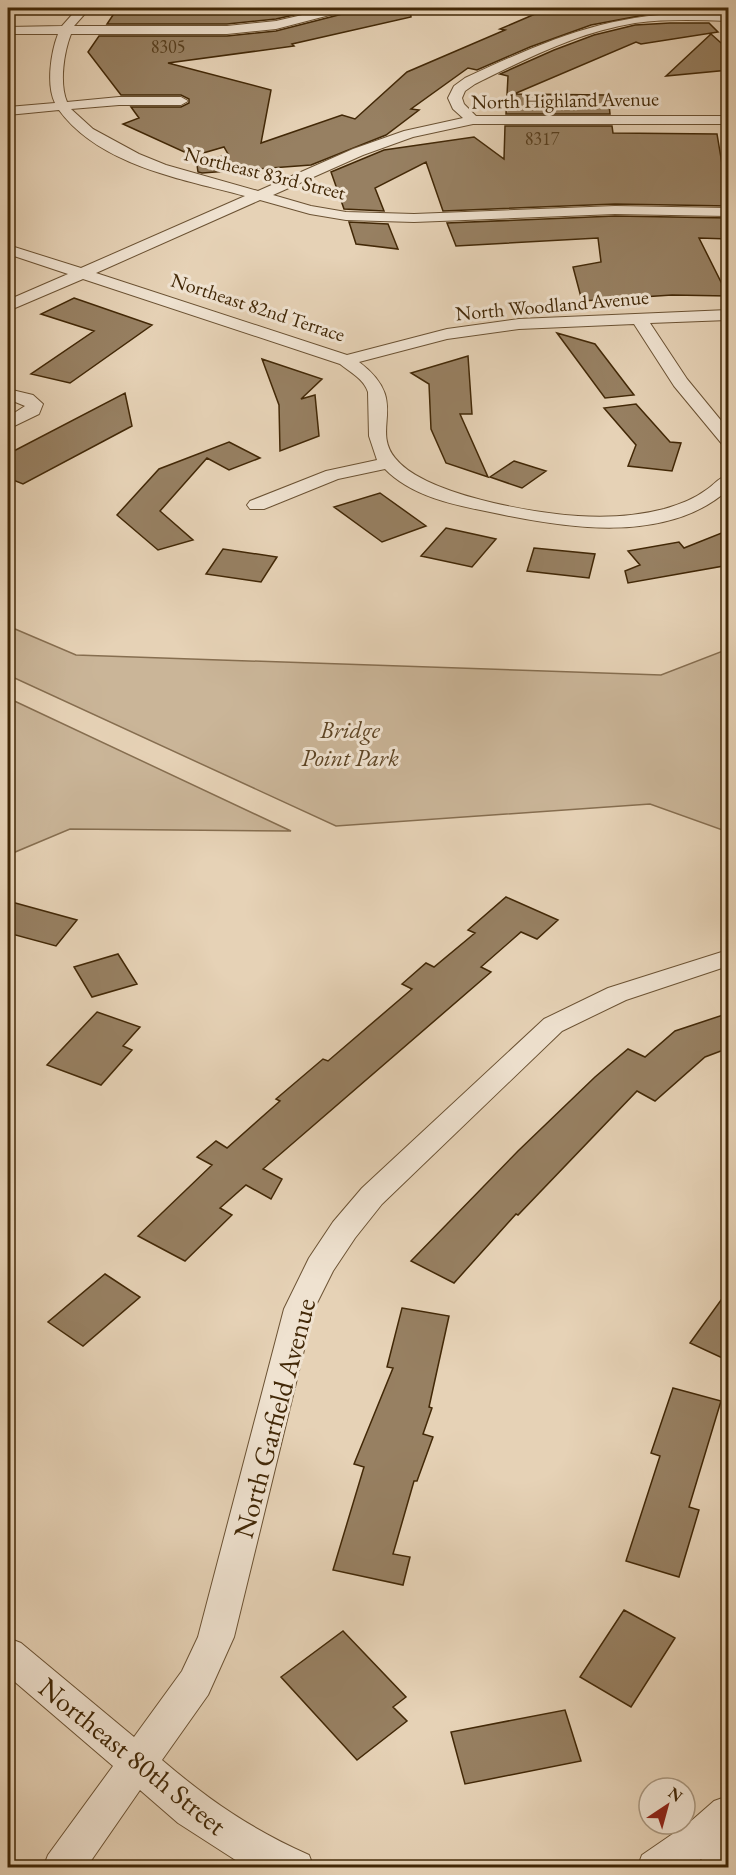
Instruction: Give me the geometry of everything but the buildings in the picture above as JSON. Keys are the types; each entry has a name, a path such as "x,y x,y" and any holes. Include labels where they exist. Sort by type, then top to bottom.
{"street":[{"path":"63,106 57,85 60,52 65,30 74,16 84,8"},
{"path":"8,30 203,32 254,28 345,8"},
{"path":"608,14 624,21"},
{"path":"473,120 458,106 455,98 459,89 470,81 554,42 624,21 672,17 729,17"},
{"path":"8,111 119,101 181,101"},
{"name":"Northeast 83rd Street","path":"63,106 69,115 102,140 138,159 310,210 380,218 605,210 729,212"},
{"name":"North Highland Avenue","path":"8,306 256,195 375,145 409,134 473,120 729,120"},
{"name":"Northeast 82nd Terrace","path":"8,249 346,360 364,374 377,391 378,445 389,463"},
{"name":"North Woodland Avenue","path":"346,360 415,341 483,329 551,322 729,315"},
{"path":"638,318 680,382 729,440"},
{"path":"8,394 27,399 34,404 33,410 8,424"},
{"path":"257,505 333,475 389,463 405,476 431,490 455,498 560,520 588,522 629,521 660,516 689,507 714,495 729,481"},
{"name":"North Garfield Avenue","path":"62,1868 195,1683 216,1636 299,1310 320,1266 344,1230 372,1196 553,1025 586,1006 620,992 729,958"},
{"name":"Northeast 80th Street","path":"8,1654 137,1766 192,1810 251,1848 295,1868"},
{"path":"656,1868 720,1836"}],"green space":[{"name":"Bridge Point Park","path":"8,626 76,655 661,675 728,649 728,832 650,804 336,826 8,675"},
{"path":"8,698 291,831 70,829 8,855"}]}
